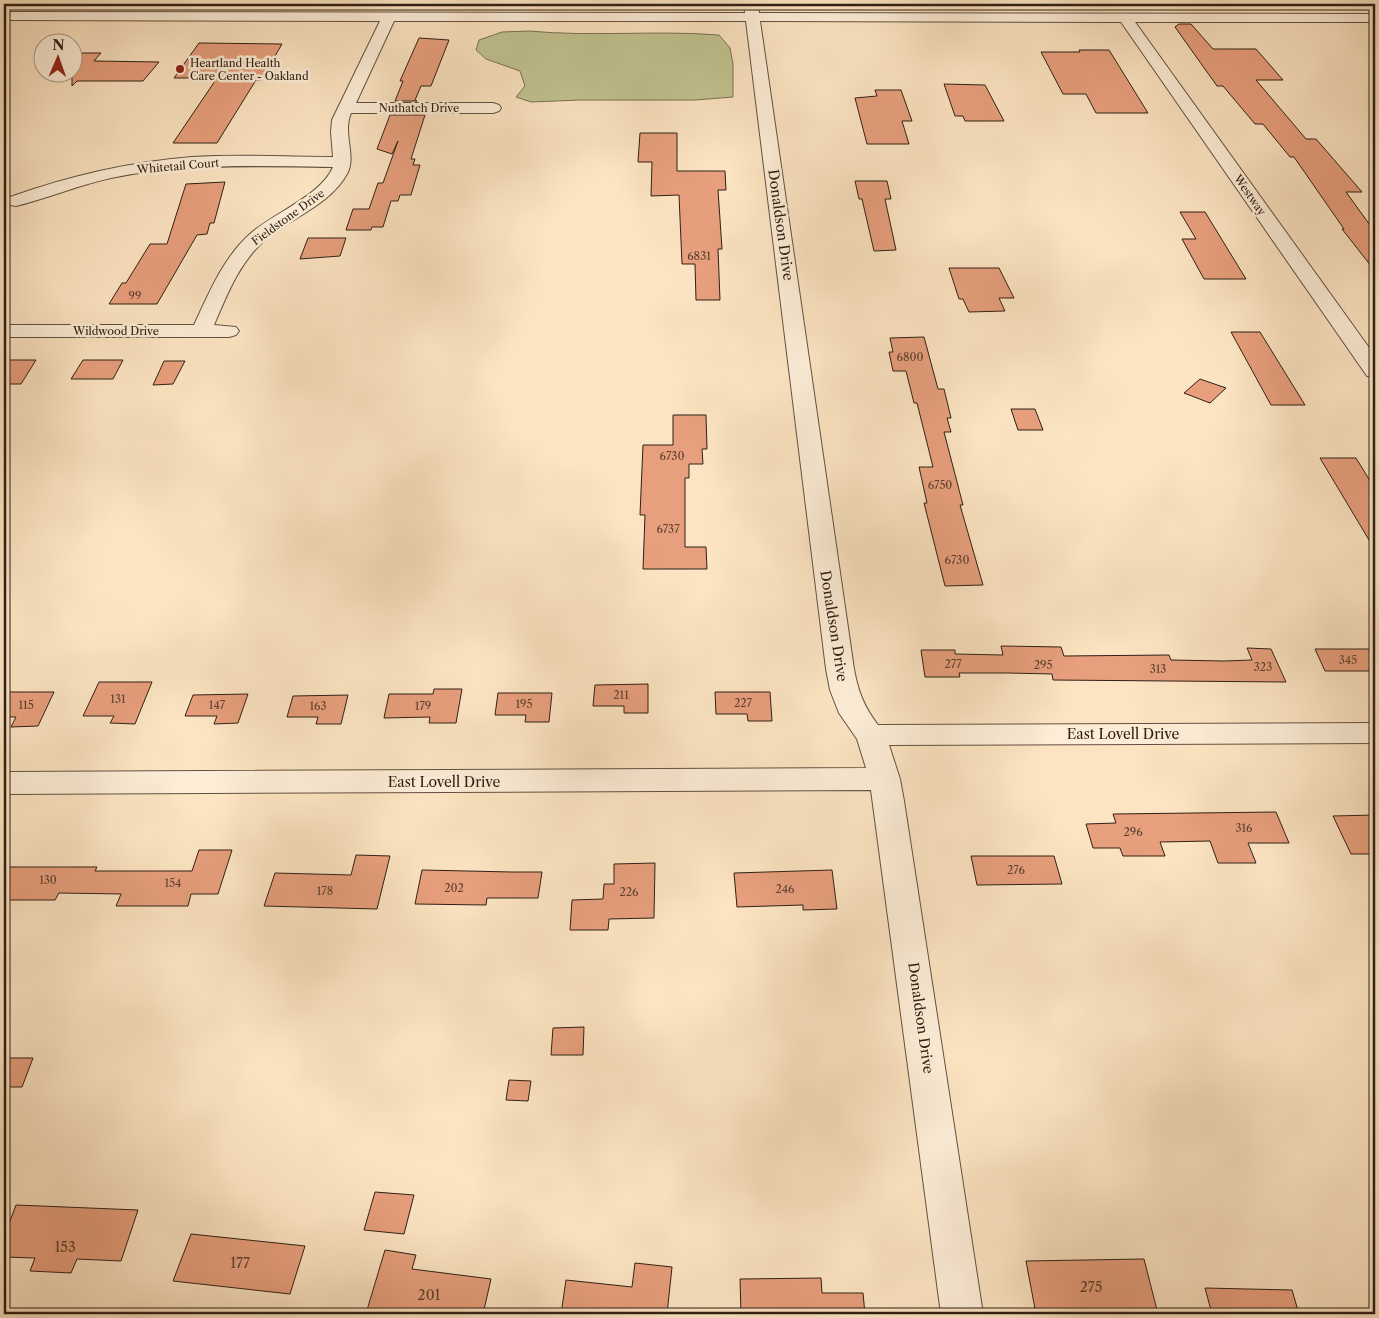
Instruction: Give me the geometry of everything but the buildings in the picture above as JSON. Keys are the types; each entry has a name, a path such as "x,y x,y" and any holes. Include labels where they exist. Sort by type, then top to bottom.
{"street":[{"path":"4,31 30,4"},
{"path":"4,16 390,16 752,11 1125,18 1375,18"},
{"name":"Donaldson Drive","path":"752,11 840,669 844,690 853,714 870,735 885,779 962,1314"},
{"path":"344,162 338,129 346,108 390,16"},
{"name":"Westway","path":"1125,18 1375,371"},
{"name":"Nuthatch Drive","path":"346,108 493,108"},
{"name":"Whitetail Court","path":"16,201 74,182 154,166 214,162 344,162"},
{"name":"Fieldstone Drive","path":"201,331 233,268 248,246 265,231 328,188 339,173 344,162"},
{"name":"Wildwood Drive","path":"4,331 229,331"},
{"name":"East Lovell Drive","path":"870,735 1375,733"},
{"name":"East Lovell Drive","path":"4,783 885,779"}],"green space":[{"path":"502,32 719,35 730,48 733,64 733,97 695,100 531,102 516,97 525,86 520,71 486,59 476,50 479,40"}],"place":[{"name":"Heartland Health Care Center - Oakland","path":"180,69"}]}
